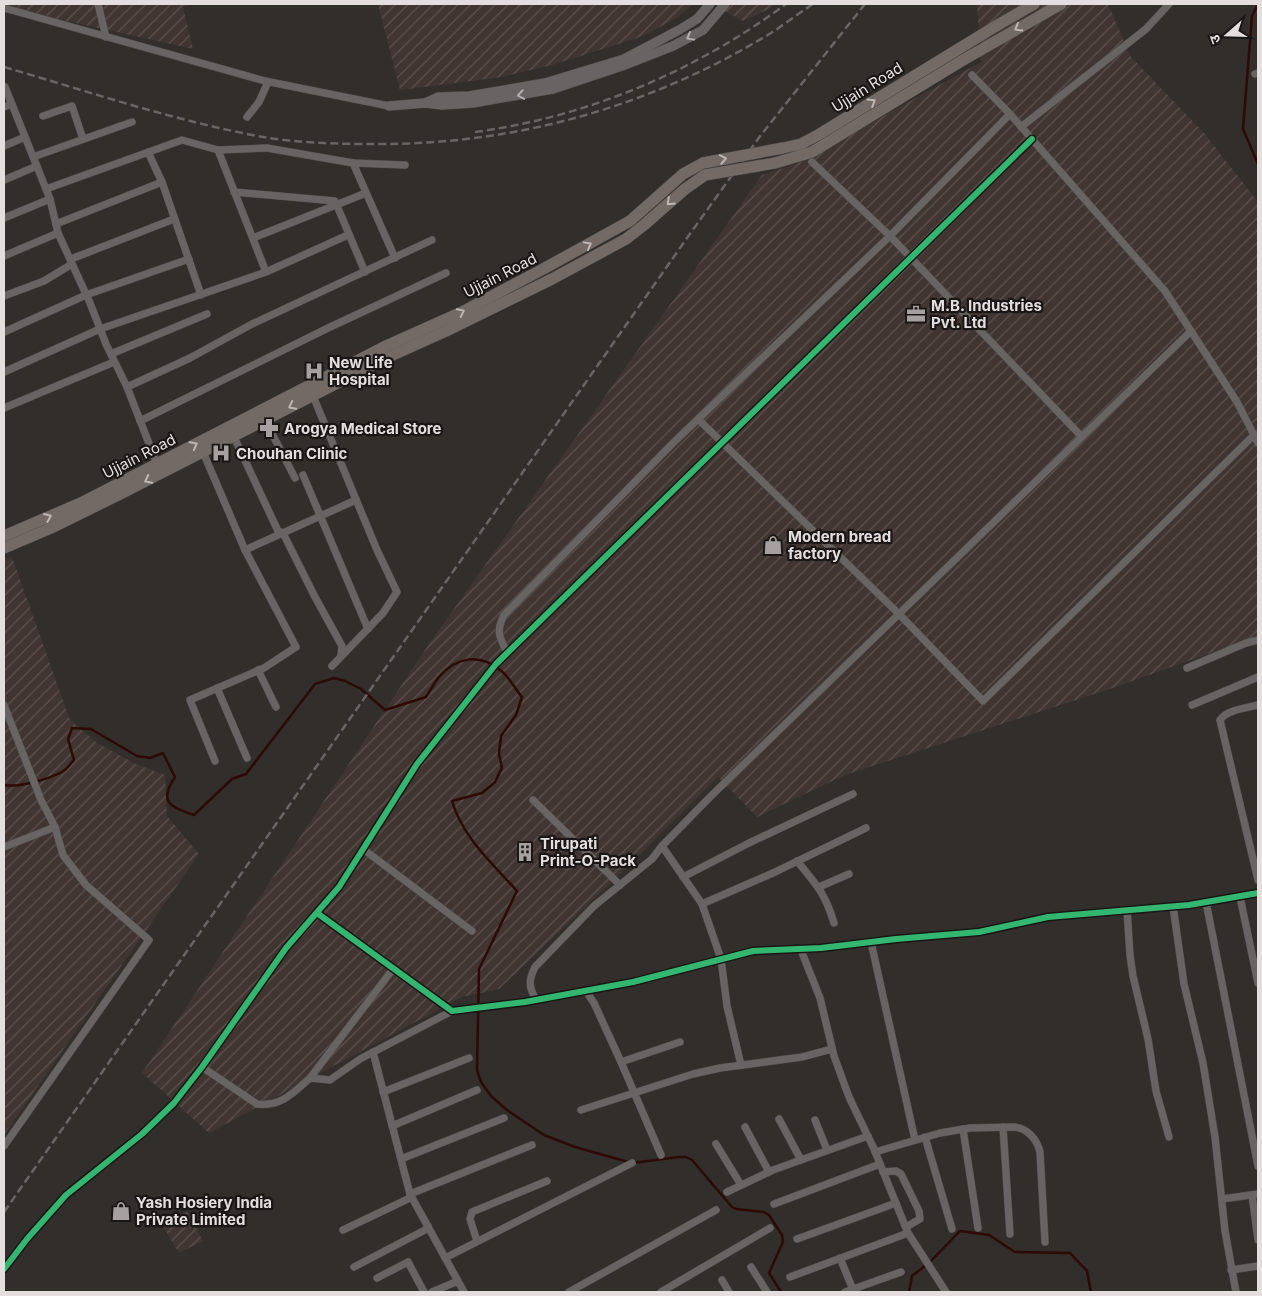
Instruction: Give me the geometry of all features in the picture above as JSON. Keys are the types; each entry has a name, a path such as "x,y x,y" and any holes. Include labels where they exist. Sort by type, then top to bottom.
{"main road":[{"name":"Ujjain Road","path":"4,548 51,528 313,396 462,312 630,221 683,174 702,163 801,144 1034,4"},
{"name":"Ujjain Road","path":"4,536 83,502 419,337 446,331 552,279 626,239 695,181 705,175 775,163 812,152 963,60 1061,4"}],"street":[{"path":"98,4 106,38"},
{"path":"425,103 438,97 469,96 545,83 624,58 697,19 710,4"},
{"path":"8,8 106,38 268,82 389,106 425,103 442,105 473,103 553,89 622,66 673,46 703,30 725,4"},
{"path":"1021,127 1146,30 1169,4"},
{"path":"972,75 1010,114 1165,291 1237,402 1258,443"},
{"path":"247,117 259,102 268,82"},
{"path":"5,87 50,199 58,233 114,362 127,387 157,464"},
{"path":"4,107 12,104"},
{"path":"43,116 72,106 83,139"},
{"path":"507,652 500,638 499,625 504,615 698,419 890,236 1010,114"},
{"path":"33,157 132,122"},
{"path":"4,146 25,137"},
{"path":"4,1269 27,1239 66,1195 142,1134 174,1103 202,1067 286,948 338,887 417,764 496,664 1032,139"},
{"path":"46,189 182,140 218,150 266,148 353,163 405,165"},
{"path":"218,150 266,272"},
{"path":"148,152 162,182 201,295"},
{"path":"812,162 890,236 1082,437"},
{"path":"353,163 395,258"},
{"path":"4,180 37,166"},
{"path":"56,224 162,182"},
{"path":"234,192 335,201 364,272"},
{"path":"253,238 366,193"},
{"path":"4,218 50,199"},
{"path":"4,296 44,280 71,262 174,219"},
{"path":"4,256 58,233"},
{"path":"4,372 100,329 266,272 348,235"},
{"path":"127,387 190,358 252,324 432,240"},
{"path":"4,332 86,295 189,259"},
{"path":"140,421 328,328 446,273"},
{"path":"111,354 207,314"},
{"path":"536,1000 529,986 530,977 535,967 594,906 652,859 662,846 710,797 1191,331"},
{"path":"4,408 114,362"},
{"path":"313,396 376,550 397,592 383,613 332,666"},
{"path":"698,419 899,614 983,701 1254,435"},
{"path":"265,420 299,476 320,516 368,629"},
{"path":"234,436 278,531 283,533 315,598 342,646 341,656"},
{"path":"203,452 245,550 296,647 258,670 190,700 215,762"},
{"path":"245,550 356,500"},
{"path":"1187,668 1246,643 1258,640"},
{"path":"258,670 276,707"},
{"path":"1192,705 1258,677"},
{"path":"216,688 247,758"},
{"path":"4,705 31,775 55,827 63,855 86,885 149,940 4,1146"},
{"path":"1258,705 1227,713 1222,716 1220,722 1258,880"},
{"path":"683,877 749,843 853,794"},
{"path":"533,800 620,885"},
{"path":"4,848 55,827"},
{"path":"702,904 866,828"},
{"path":"662,846 702,904 721,960 727,1006 741,1065"},
{"path":"363,849 472,931"},
{"path":"797,861 819,887 828,904 834,922"},
{"path":"819,887 849,874"},
{"path":"310,1078 330,1080 360,1059 452,1011 536,1000 633,982 753,951 801,950 979,932 1048,917 1173,906 1258,893"},
{"path":"1240,896 1258,983"},
{"path":"1206,902 1258,1166"},
{"path":"1173,906 1184,984 1203,1063 1215,1137 1224,1230 1236,1292"},
{"path":"1127,910 1133,976 1148,1039 1156,1090 1170,1138"},
{"path":"317,913 452,1011"},
{"path":"871,942 915,1140"},
{"path":"801,950 820,998 832,1049 849,1097 875,1152 907,1230 946,1292"},
{"path":"202,1067 256,1104 266,1105 286,1099 310,1078 393,969"},
{"path":"586,991 594,1003 621,1062 661,1155"},
{"path":"621,1062 680,1042"},
{"path":"581,1110 693,1074 802,1057 832,1049"},
{"path":"373,1052 411,1195 464,1292"},
{"path":"384,1092 469,1058"},
{"path":"392,1126 477,1090"},
{"path":"401,1159 504,1118"},
{"path":"779,1120 801,1160"},
{"path":"815,1120 827,1150"},
{"path":"745,1126 769,1172"},
{"path":"875,1152 925,1136 964,1129 1003,1127 1023,1129 1034,1138 1039,1146 1045,1242"},
{"path":"1003,1127 1010,1234"},
{"path":"964,1129 978,1228"},
{"path":"727,1192 769,1172 868,1136"},
{"path":"925,1136 952,1229"},
{"path":"716,1144 741,1184"},
{"path":"343,1230 411,1195 532,1145"},
{"path":"445,1258 632,1163"},
{"path":"774,1204 880,1164"},
{"path":"790,1277 907,1230 920,1219 919,1211 901,1174 896,1171 883,1172"},
{"path":"477,1241 470,1219 472,1212 547,1181"},
{"path":"1222,1199 1255,1194 1258,1240"},
{"path":"797,1238 896,1203"},
{"path":"569,1292 716,1210"},
{"path":"354,1267 425,1230 428,1226"},
{"path":"661,1292 770,1228"},
{"path":"840,1258 853,1291"},
{"path":"376,1278 408,1262 424,1292"},
{"path":"1231,1270 1258,1266"},
{"path":"751,1267 764,1291"},
{"path":"845,1292 853,1291 901,1272"},
{"path":"722,1280 729,1292"},
{"path":"432,1292 458,1281"}],"shaded area":[{"path":"4,4 191,4 183,7 193,49 4,7"},
{"path":"378,4 694,4 675,19 641,37 552,65 502,77 400,90"},
{"path":"713,4 775,4 771,8 743,21"},
{"path":"977,4 1108,4 1131,57 1205,134 1258,202 1258,636 1110,689 845,775 757,817 718,777 620,874 499,989 462,997 209,1133 142,1073 427,647 762,175 796,164 981,62"},
{"path":"12,557 70,720 97,743 138,765 165,775 167,816 199,854 4,1135 4,560"},
{"path":"187,1211 203,1241 179,1253 161,1223"}],"waterway":[{"path":"1258,4 1252,16 1243,129 1258,164"},
{"path":"4,785 10,786 33,782 62,772 74,760 68,739 72,728 91,729 137,756 150,758 163,753 175,777 167,792 167,798 173,806 194,815 232,779 246,774 315,684 334,678 345,681 361,689 385,710 426,697 439,677 446,670 460,662 476,659 484,661 500,670 522,697 516,715 501,736 499,754 502,768 495,782 482,793 452,801 463,827 488,860 517,891 479,969 477,1070 481,1082 491,1096 507,1110 544,1135 575,1147 632,1163 679,1157 686,1157 692,1160 732,1207 764,1212 769,1215 782,1235 783,1242 769,1273 781,1292"},
{"path":"909,1292 912,1276 930,1262 960,1231 989,1235 1015,1252 1070,1253 1087,1271 1091,1292"}],"railway":[{"path":"475,132 517,125 558,115 599,103 639,88 715,50 786,4"},
{"path":"4,67 198,123 263,137 290,141 332,143 427,143 530,129 580,117 629,101 678,82 725,59 771,33 813,4"},
{"path":"4,1212 687,238 761,135 865,4"}],"cycle path":[{"path":"4,1269 27,1239 66,1195 142,1134 174,1103 202,1067 286,948 339,887 417,764 496,664 1032,139"},
{"path":"317,913 452,1011 525,1002 633,982 753,951 821,948 979,932 1048,917 1189,905 1258,893"}],"place":[{"name":"M.B. Industries Pvt. Ltd","path":"916,314"},
{"name":"New Life Hospital","path":"314,371"},
{"name":"Arogya Medical Store","path":"269,428"},
{"name":"Chouhan Clinic","path":"221,453"},
{"name":"Modern bread factory","path":"773,545"},
{"name":"Tirupati Print-O-Pack","path":"525,852"},
{"name":"Yash Hosiery India Private Limited","path":"121,1211"}]}
